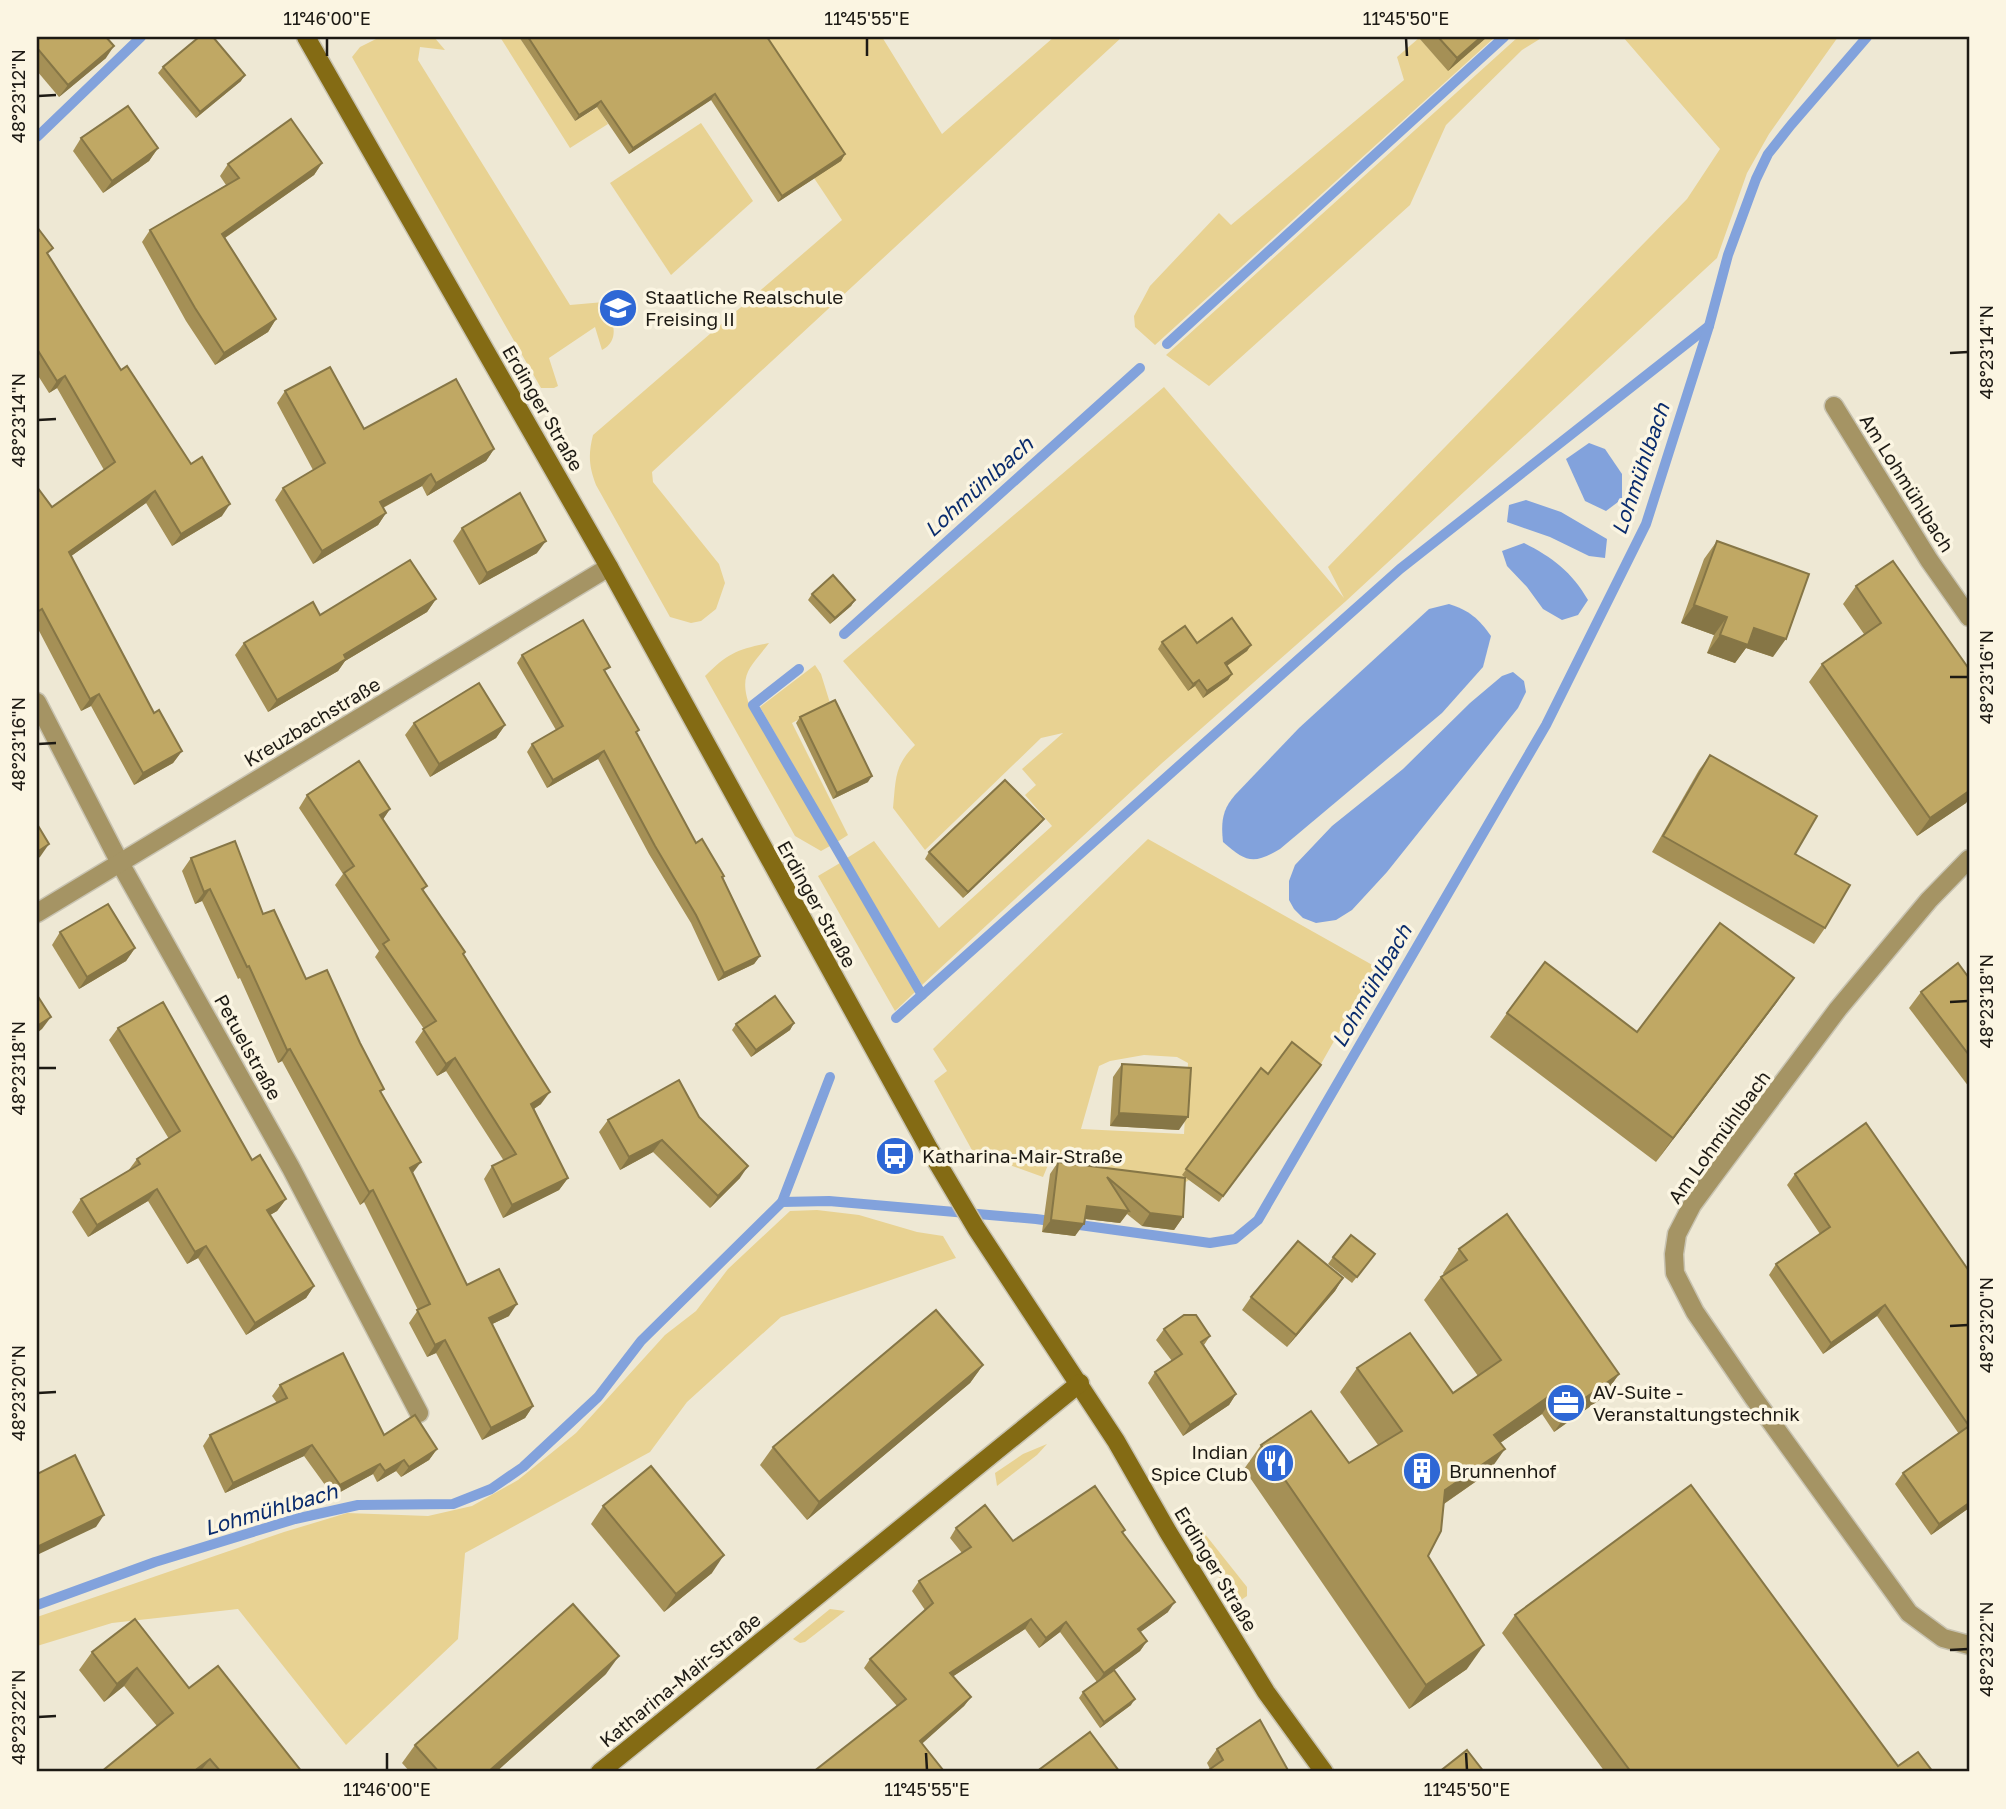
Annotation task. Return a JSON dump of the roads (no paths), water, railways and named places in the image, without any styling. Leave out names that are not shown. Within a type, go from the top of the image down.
[{"type":"street","name":"Erdinger Straße","points":[[306,37],[609,567],[856,1019],[948,1181],[976,1228],[1080,1382],[1266,1692],[1324,1772]]},
{"type":"street","name":"Am Lohmühlbach","points":[[1834,406],[1929,560],[1969,617]]},
{"type":"street","name":"Kreuzbachstraße","points":[[37,913],[609,567]]},
{"type":"street","name":"Petuelstraße","points":[[37,702],[120,863],[276,1139],[419,1413]]},
{"type":"street","name":"Am Lohmühlbach","points":[[1969,859],[1929,900],[1838,1009],[1692,1205],[1678,1234],[1674,1254],[1675,1273],[1695,1312],[1909,1613],[1943,1638],[1969,1645]]},
{"type":"street","name":"Katharina-Mair-Straße","points":[[600,1772],[1080,1382]]},
{"type":"water","points":[[1589,443],[1605,449],[1622,474],[1622,499],[1606,511],[1585,501],[1566,459]]},
{"type":"water","points":[[1526,500],[1561,512],[1607,539],[1605,558],[1589,556],[1550,537],[1507,522],[1509,505]]},
{"type":"water","points":[[1524,543],[1544,554],[1575,581],[1588,600],[1578,615],[1562,620],[1543,609],[1507,566],[1502,551]]},
{"type":"water","points":[[1449,604],[1473,616],[1491,636],[1483,667],[1442,713],[1280,849],[1263,857],[1250,859],[1238,854],[1223,842],[1223,817],[1235,795],[1299,728],[1429,609]]},
{"type":"water","points":[[1513,672],[1524,681],[1526,692],[1518,708],[1387,872],[1352,910],[1336,920],[1316,923],[1303,918],[1289,900],[1289,881],[1295,865],[1332,826],[1403,769],[1470,703],[1502,676]]},
{"type":"waterway","points":[[37,137],[141,37]]},
{"type":"waterway","name":"Lohmühlbach","points":[[1167,344],[1504,37]]},
{"type":"waterway","name":"Lohmühlbach","points":[[37,1605],[155,1562],[295,1519],[358,1505],[453,1504],[491,1489],[523,1467],[598,1397],[641,1341],[782,1202],[829,1201],[1036,1219],[1210,1243],[1235,1239],[1258,1220],[1546,725],[1646,524],[1709,326],[1728,255],[1768,154],[1867,37]]},
{"type":"waterway","name":"Lohmühlbach","points":[[896,1018],[1400,569],[1709,326]]},
{"type":"waterway","name":"Lohmühlbach","points":[[844,634],[1140,368]]},
{"type":"waterway","name":"Lohmühlbach","points":[[799,669],[753,705],[922,995]]},
{"type":"waterway","name":"Lohmühlbach","points":[[782,1202],[830,1077]]},
{"type":"place","name":"Staatliche Realschule Freising II","points":[[618,308]]},
{"type":"place","name":"Katharina-Mair-Straße","points":[[895,1156]]},
{"type":"place","name":"AV-Suite - Veranstaltungstechnik","points":[[1566,1403]]},
{"type":"place","name":"Indian Spice Club","points":[[1275,1463]]},
{"type":"place","name":"Brunnenhof","points":[[1422,1471]]}]
